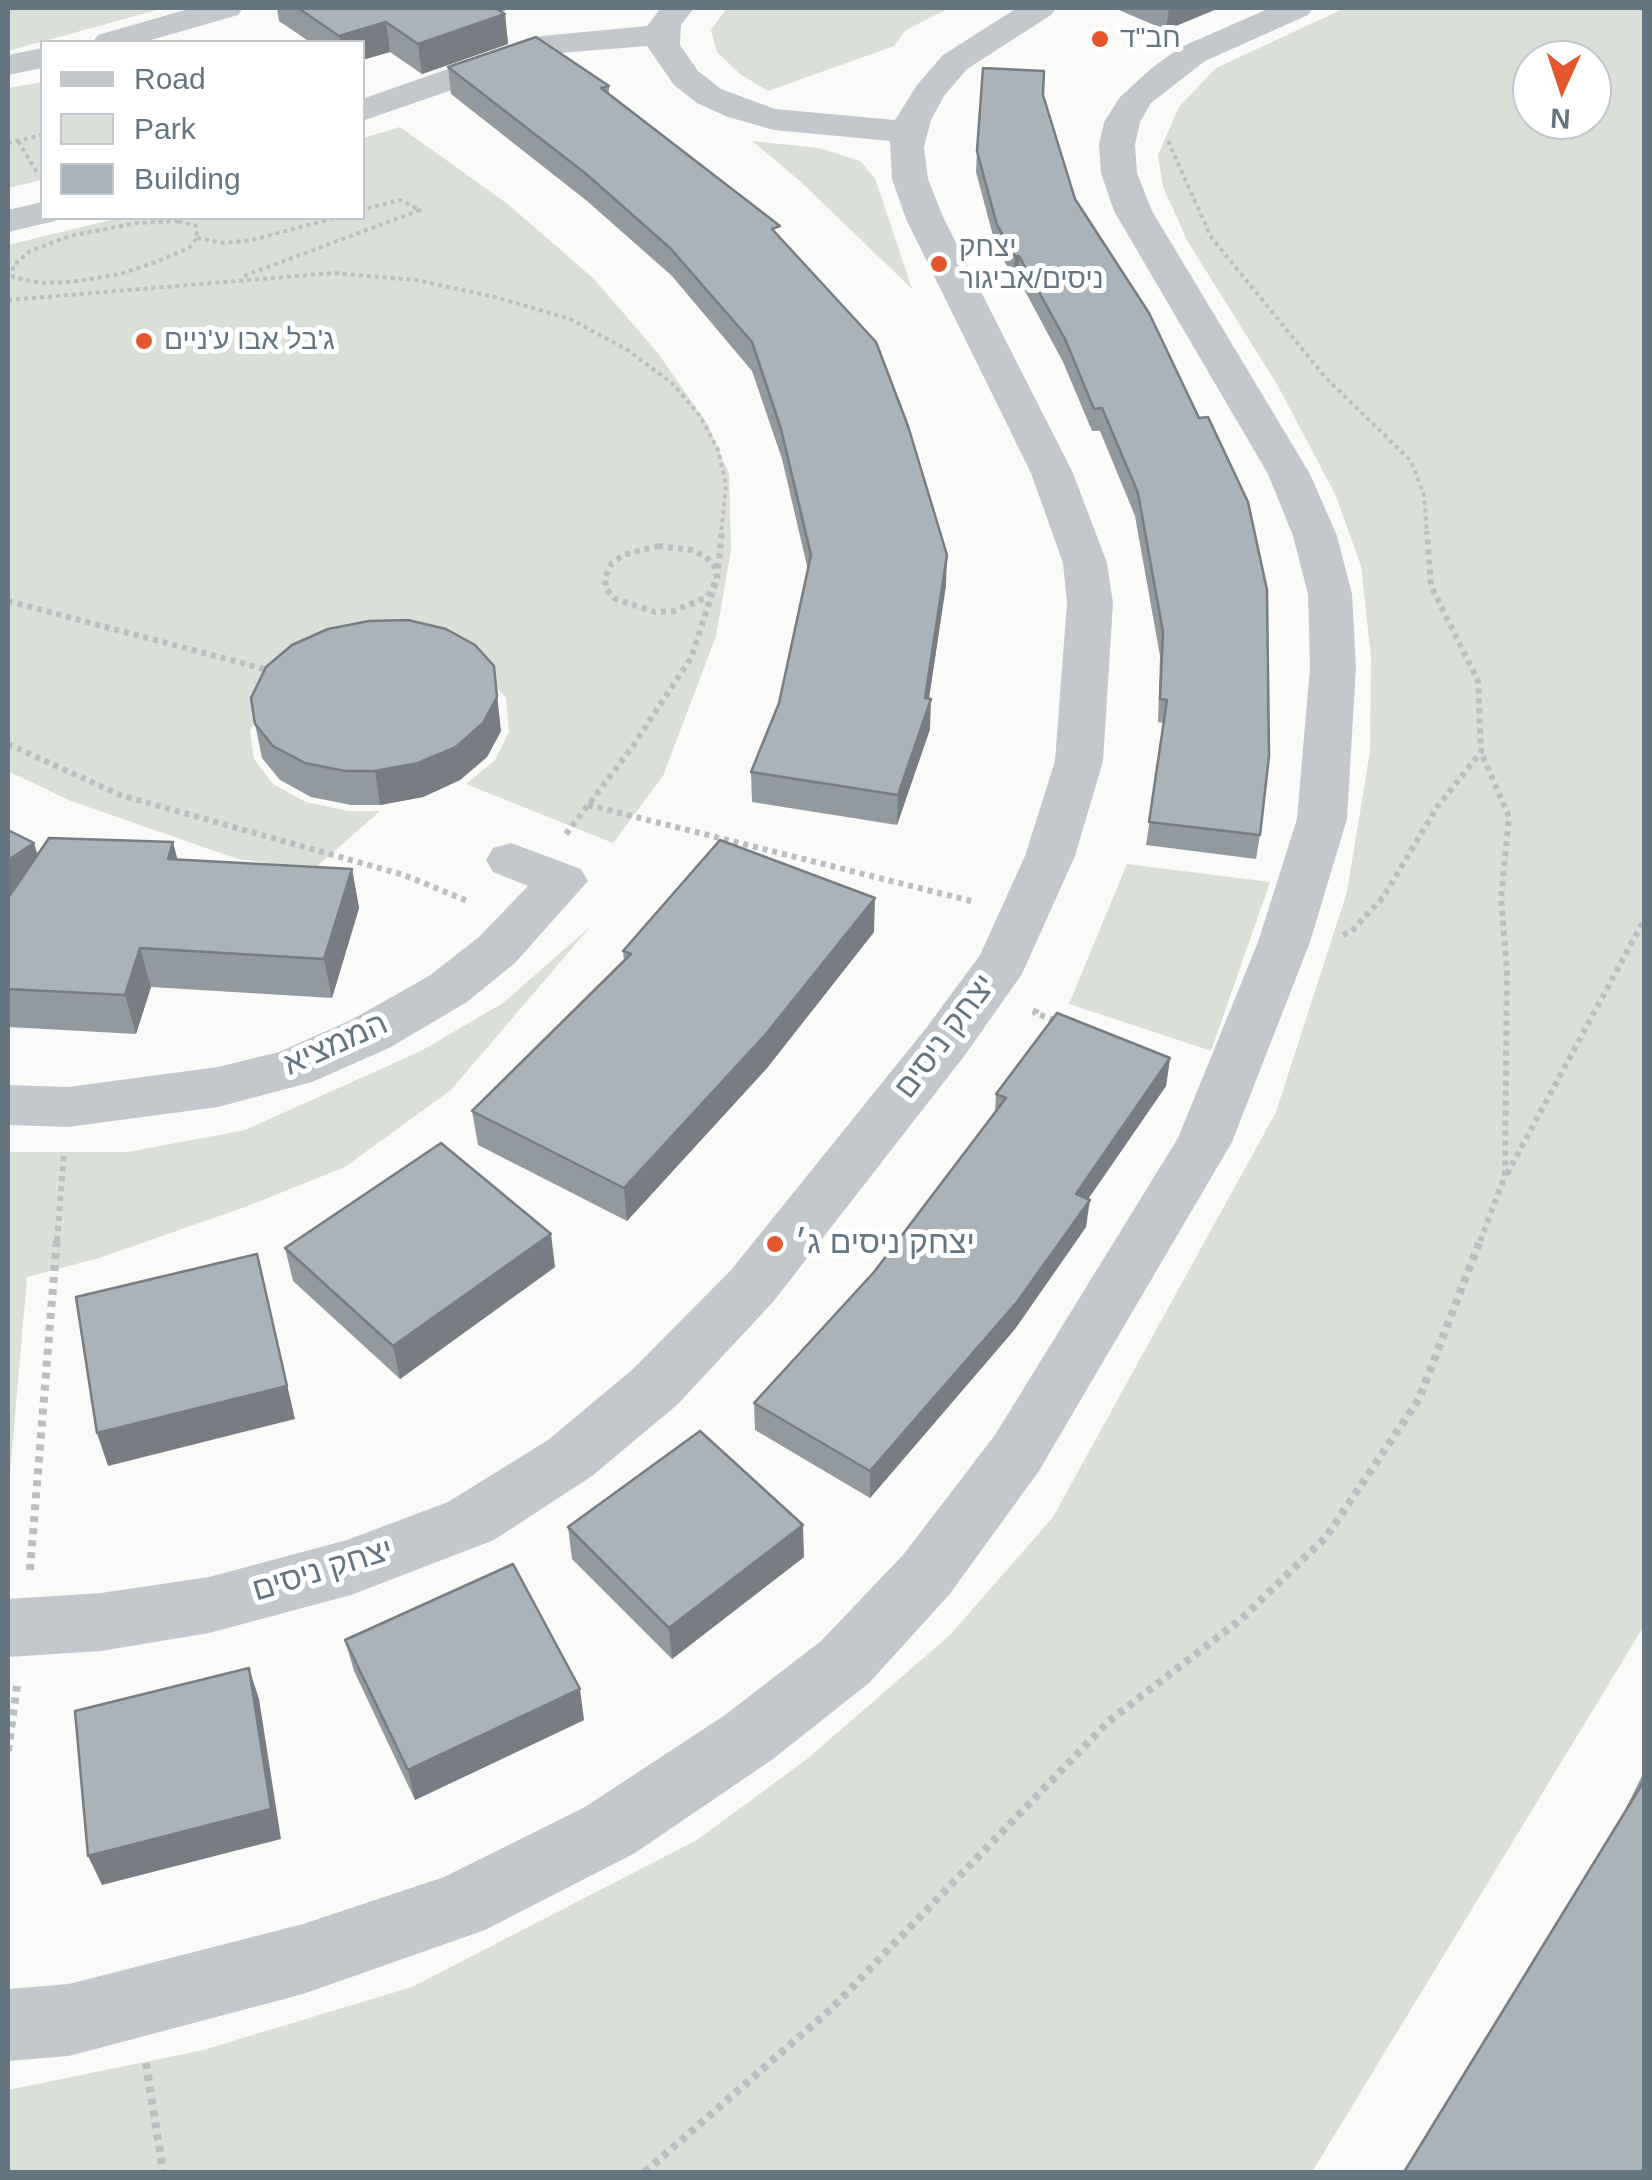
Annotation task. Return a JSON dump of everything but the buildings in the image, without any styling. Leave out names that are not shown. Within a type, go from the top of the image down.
[{"type":"street","points":[[117,40],[226,8]]},
{"type":"street","name":"יצחק ניסים","points":[[16,1628],[101,1622],[209,1604],[351,1567],[471,1520],[570,1458],[655,1387],[752,1286],[946,1041],[1002,960],[1050,856],[1079,761],[1088,675],[1090,603],[1084,563],[1052,473],[925,219],[910,179],[906,147],[929,92],[954,62],[1039,8]]},
{"type":"street","points":[[8,2025],[69,2020],[303,1959],[460,1906],[610,1830],[749,1737],[845,1662],[926,1575],[1018,1453],[1204,1142],[1284,942],[1322,819],[1333,667],[1330,594],[1315,536],[1290,474],[1133,211],[1119,173],[1117,145],[1122,122],[1137,97],[1165,74],[1192,54],[1296,8]]},
{"type":"street","points":[[365,109],[554,43],[670,21],[670,59],[709,96],[774,119],[910,132]]},
{"type":"street","points":[[8,65],[40,58]]},
{"type":"street","points":[[8,222],[40,214]]},
{"type":"street","name":"הממציא","points":[[8,1105],[68,1108],[218,1087],[292,1068],[370,1034],[448,989],[497,950],[563,881],[524,866]]},
{"type":"path","points":[[8,143],[40,136]]},
{"type":"path","points":[[18,142],[40,178]]},
{"type":"path","points":[[232,280],[420,210],[400,200],[365,209]]},
{"type":"path","points":[[135,220],[178,221],[196,226],[197,238],[189,248],[120,274],[56,282],[13,277],[13,266],[30,252],[70,236],[135,220]]},
{"type":"path","points":[[197,238],[224,243],[252,240],[327,220]]},
{"type":"path","points":[[8,300],[332,273],[415,280],[495,296],[570,319],[626,349],[673,384],[700,416],[718,450],[726,485],[717,579],[691,658],[588,805],[524,866]]},
{"type":"path","points":[[658,546],[692,550],[706,557],[715,567],[717,579],[707,597],[693,605],[655,612],[615,599],[606,589],[605,578],[611,564],[623,555],[658,546]]},
{"type":"path","points":[[8,601],[281,674]]},
{"type":"path","points":[[8,744],[120,795],[404,875],[522,924]]},
{"type":"path","points":[[1481,752],[1509,817],[1501,898],[1507,970],[1505,1176]]},
{"type":"path","points":[[588,805],[1025,914]]},
{"type":"path","points":[[645,2172],[832,2008],[1109,1720],[1240,1620],[1326,1537],[1418,1399],[1505,1176],[1644,920]]},
{"type":"path","points":[[1042,994],[1035,1013],[1070,1026]]},
{"type":"path","points":[[8,1750],[16,1628],[68,1108]]},
{"type":"path","points":[[136,2002],[162,2172]]},
{"type":"green space","points":[[8,8],[164,8],[40,40],[8,51]]},
{"type":"green space","points":[[727,8],[949,8],[906,30],[894,46],[768,91],[740,74],[717,52],[711,30]]},
{"type":"green space","points":[[1345,8],[1644,8],[1644,1626],[1312,2172],[8,2172],[8,2090],[203,2050],[412,1987],[697,1840],[807,1759],[950,1635],[1053,1517],[1276,1112],[1347,892],[1370,751],[1371,657],[1361,566],[1336,496],[1278,386],[1188,242],[1163,187],[1158,155],[1179,107],[1216,68]]},
{"type":"green space","points":[[40,82],[40,180],[8,188],[8,88]]},
{"type":"green space","points":[[400,127],[509,205],[594,279],[657,352],[708,425],[729,474],[731,550],[716,636],[663,776],[613,843],[466,784],[495,760],[509,732],[506,698],[486,675],[265,699],[250,731],[254,759],[273,784],[306,802],[348,811],[380,811],[314,869],[238,859],[71,801],[8,771],[8,245],[111,220],[365,220],[365,137]]},
{"type":"green space","points":[[752,141],[819,148],[860,161],[875,178],[912,289],[800,181]]},
{"type":"green space","points":[[1127,864],[1270,882],[1211,1051],[1069,1004]]},
{"type":"green space","points":[[591,926],[451,1090],[345,1167],[99,1258],[27,1277],[8,1498],[8,1152],[128,1152],[245,1130],[421,1051],[503,1003]]},
{"type":"place","name":"חב\"ד","points":[[1100,39]]},
{"type":"place","name":"יצחק ניסים/אביגור","points":[[939,264]]},
{"type":"place","name":"ג'בל אבו ע'ניים","points":[[144,341]]},
{"type":"place","name":"יצחק ניסים ג׳","points":[[775,1244]]}]
